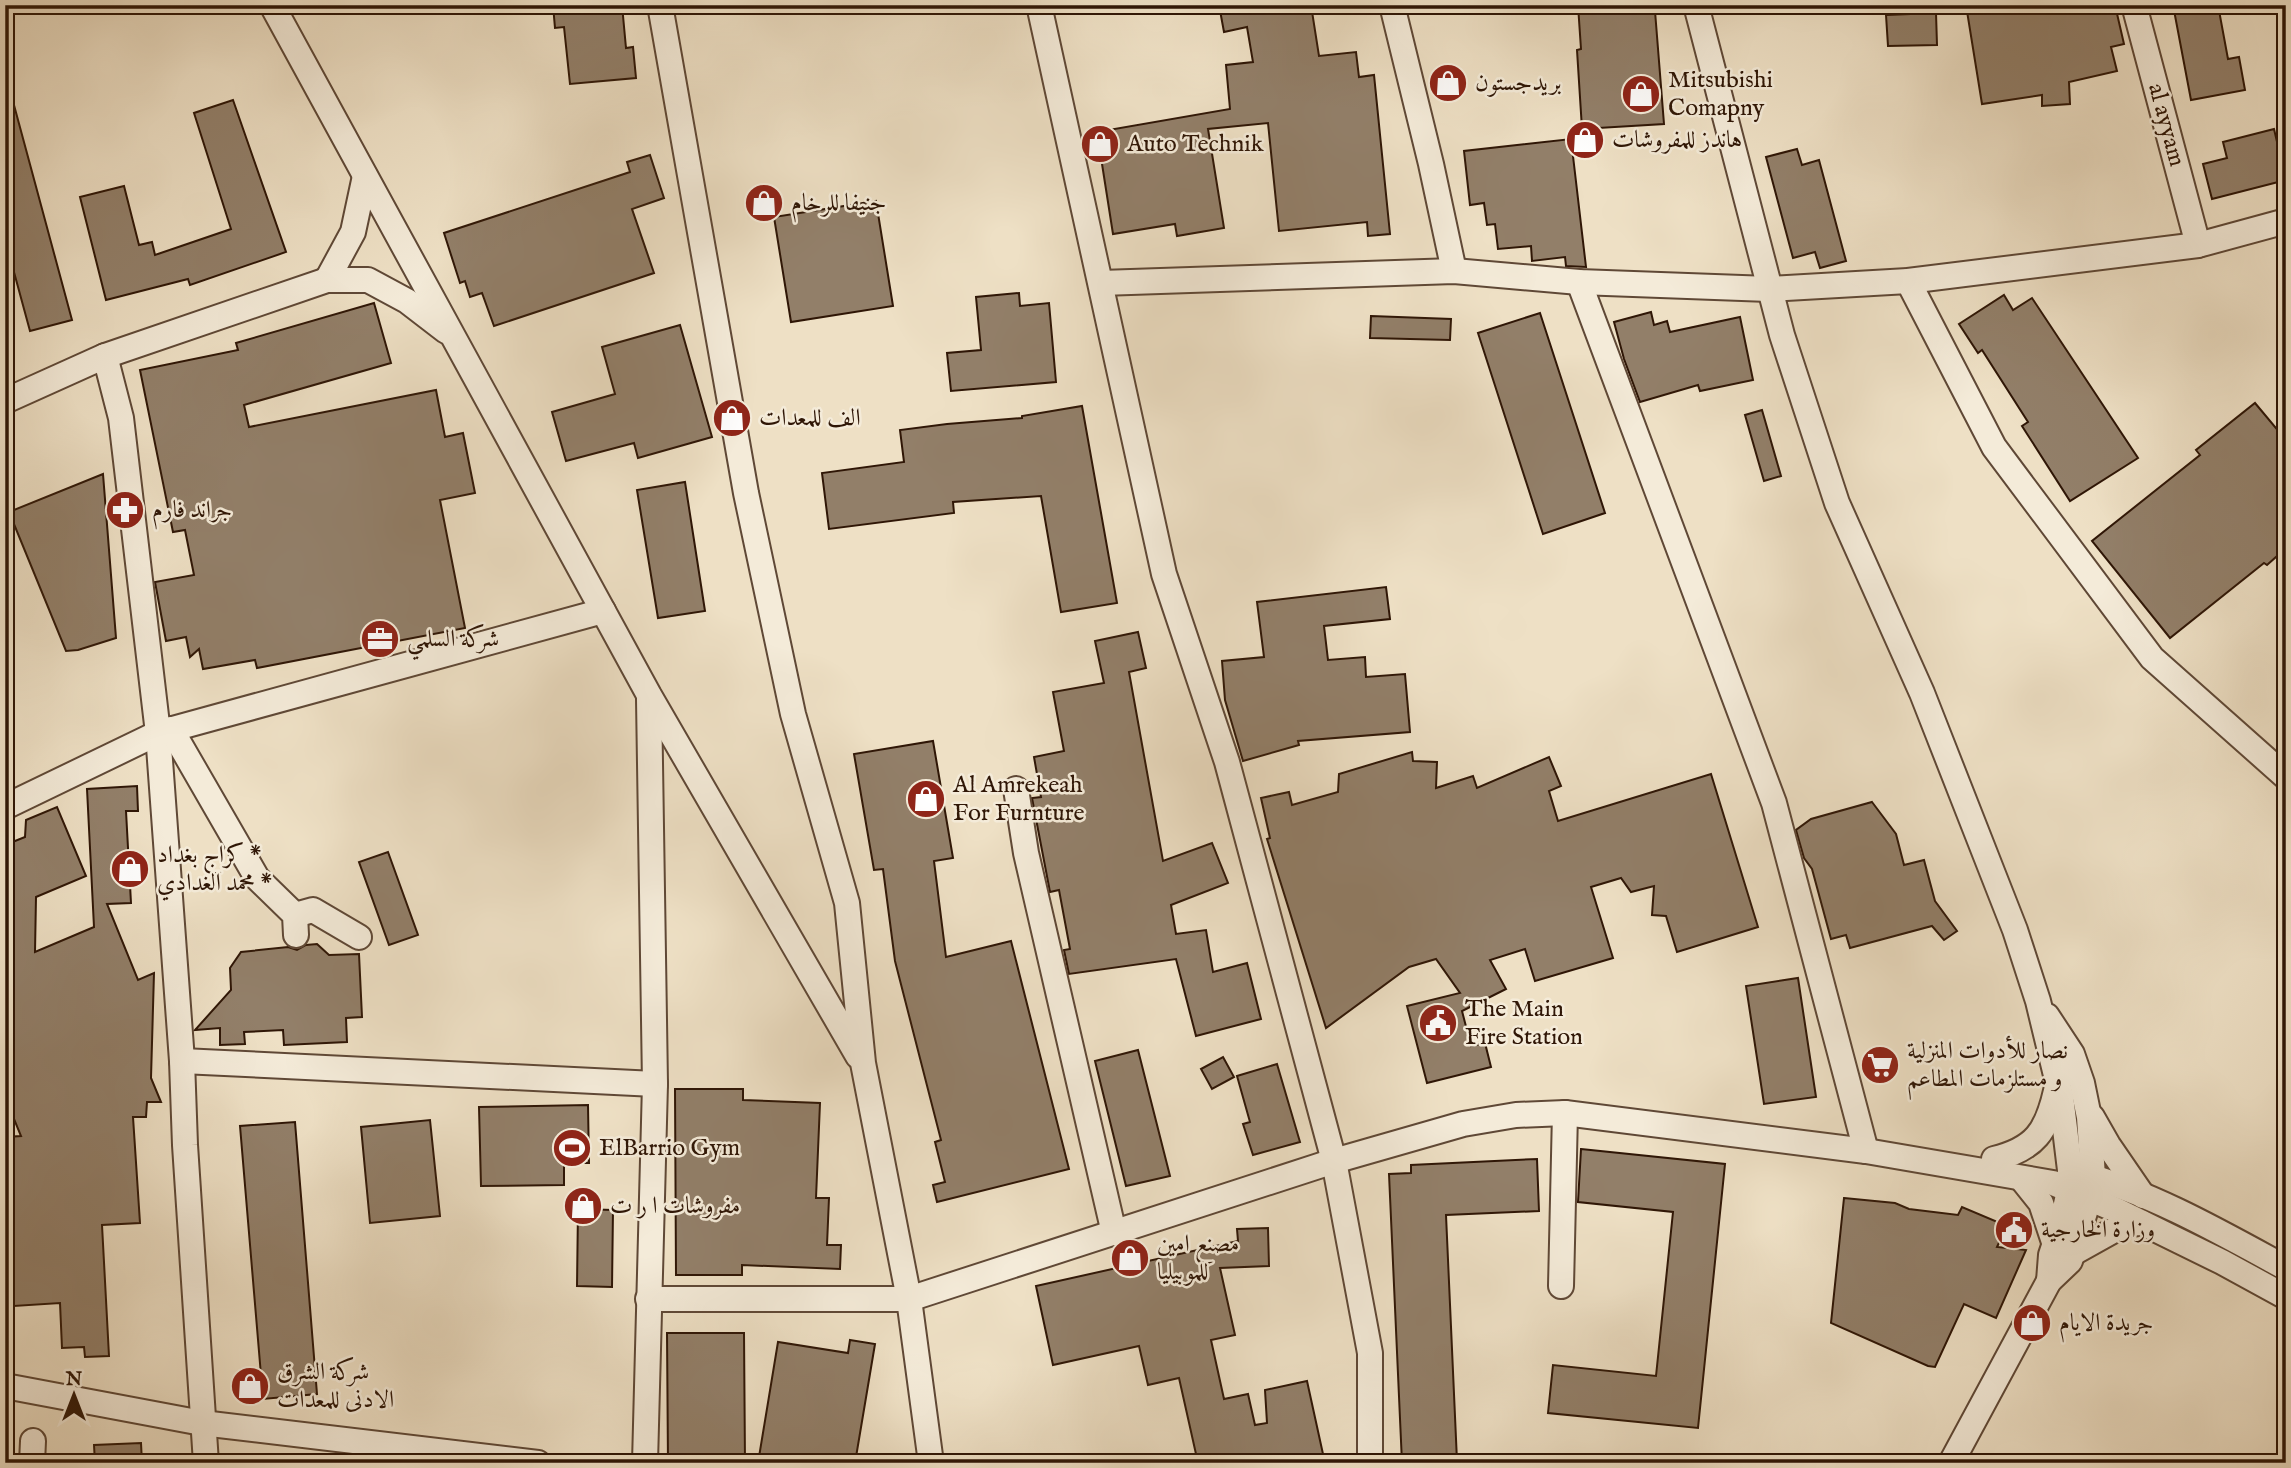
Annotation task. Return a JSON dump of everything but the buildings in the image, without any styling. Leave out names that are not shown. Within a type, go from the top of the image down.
[{"type":"street","points":[[272,5],[649,695],[863,1063]]},
{"type":"street","points":[[660,5],[746,493],[793,714],[847,904],[863,1063],[909,1299],[931,1463]]},
{"type":"street","points":[[1039,5],[1164,575],[1227,762],[1334,1161],[1370,1353],[1370,1463]]},
{"type":"street","points":[[1392,5],[1454,271]]},
{"type":"street","points":[[1696,5],[1782,335],[1837,503],[1922,692],[2015,930],[2038,1001],[2068,1142],[2080,1184]]},
{"type":"street","name":"al ayyam","points":[[2134,5],[2198,245]]},
{"type":"street","points":[[327,279],[353,232],[365,176]]},
{"type":"street","points":[[1101,283],[1454,271],[1579,282],[1769,289],[1908,281],[2198,245],[2286,221]]},
{"type":"street","points":[[5,401],[105,356],[327,279],[368,280],[407,301],[453,337]]},
{"type":"street","points":[[1908,281],[1994,447],[2152,658],[2286,777]]},
{"type":"street","points":[[1579,282],[1774,803],[1866,1151]]},
{"type":"street","points":[[105,356],[121,418],[165,731],[206,1463]]},
{"type":"street","points":[[5,807],[165,731],[603,611]]},
{"type":"street","points":[[645,1463],[654,1084],[649,695]]},
{"type":"street","points":[[165,731],[257,878],[295,925],[313,910],[359,937]]},
{"type":"street","points":[[1016,789],[1026,853],[1114,1233]]},
{"type":"street","points":[[2038,1001],[2071,1054],[2086,1101],[2108,1145],[2143,1196]]},
{"type":"street","points":[[182,1061],[654,1084]]},
{"type":"street","points":[[1994,1159],[2023,1150],[2041,1132],[2048,1120],[2057,1084]]},
{"type":"street","points":[[2064,1249],[2080,1184],[2086,1101]]},
{"type":"street","points":[[1561,1286],[1565,1113]]},
{"type":"street","points":[[648,1299],[909,1299],[1334,1161],[1463,1124],[1516,1115],[1565,1113],[1866,1151],[2053,1183],[2080,1184],[2142,1223],[2286,1297]]},
{"type":"street","points":[[1866,1151],[1968,1155],[1994,1159],[2080,1184],[2143,1196],[2234,1239],[2286,1268]]},
{"type":"street","points":[[1951,1463],[2049,1281],[2070,1261],[2041,1203],[2021,1178]]},
{"type":"street","points":[[2064,1249],[2125,1224],[2142,1223]]},
{"type":"street","points":[[5,1385],[347,1451],[538,1463]]},
{"type":"place","name":"بريدجستون","points":[[1448,83]]},
{"type":"place","name":"Mitsubishi Comapny","points":[[1641,94]]},
{"type":"place","name":"هاندز للمفروشات","points":[[1585,140]]},
{"type":"place","name":"Auto Technik","points":[[1100,144]]},
{"type":"place","name":"جنيفا للرخام","points":[[764,203]]},
{"type":"place","name":"الف للمعدات","points":[[732,418]]},
{"type":"place","name":"جراند فارم","points":[[125,510]]},
{"type":"place","name":"شركة السلمي","points":[[380,639]]},
{"type":"place","name":"Al Amrekeah For Furnture","points":[[926,799]]},
{"type":"place","name":"كراج بغداد * محمد الغدادي *","points":[[130,869]]},
{"type":"place","name":"The Main Fire Station","points":[[1438,1023]]},
{"type":"place","name":"نصار للأدوات المنزلية و مستلزمات المطاعم","points":[[1880,1065]]},
{"type":"place","name":"ElBarrio Gym","points":[[572,1148]]},
{"type":"place","name":"مفروشات ا ر ت","points":[[583,1206]]},
{"type":"place","name":"وزارة الخارجية","points":[[2014,1230]]},
{"type":"place","name":"مصنع امين للموبيليا","points":[[1130,1258]]},
{"type":"place","name":"جريدة الايام","points":[[2032,1323]]},
{"type":"place","name":"شركة الشرق الادنى للمعدات","points":[[250,1386]]}]
